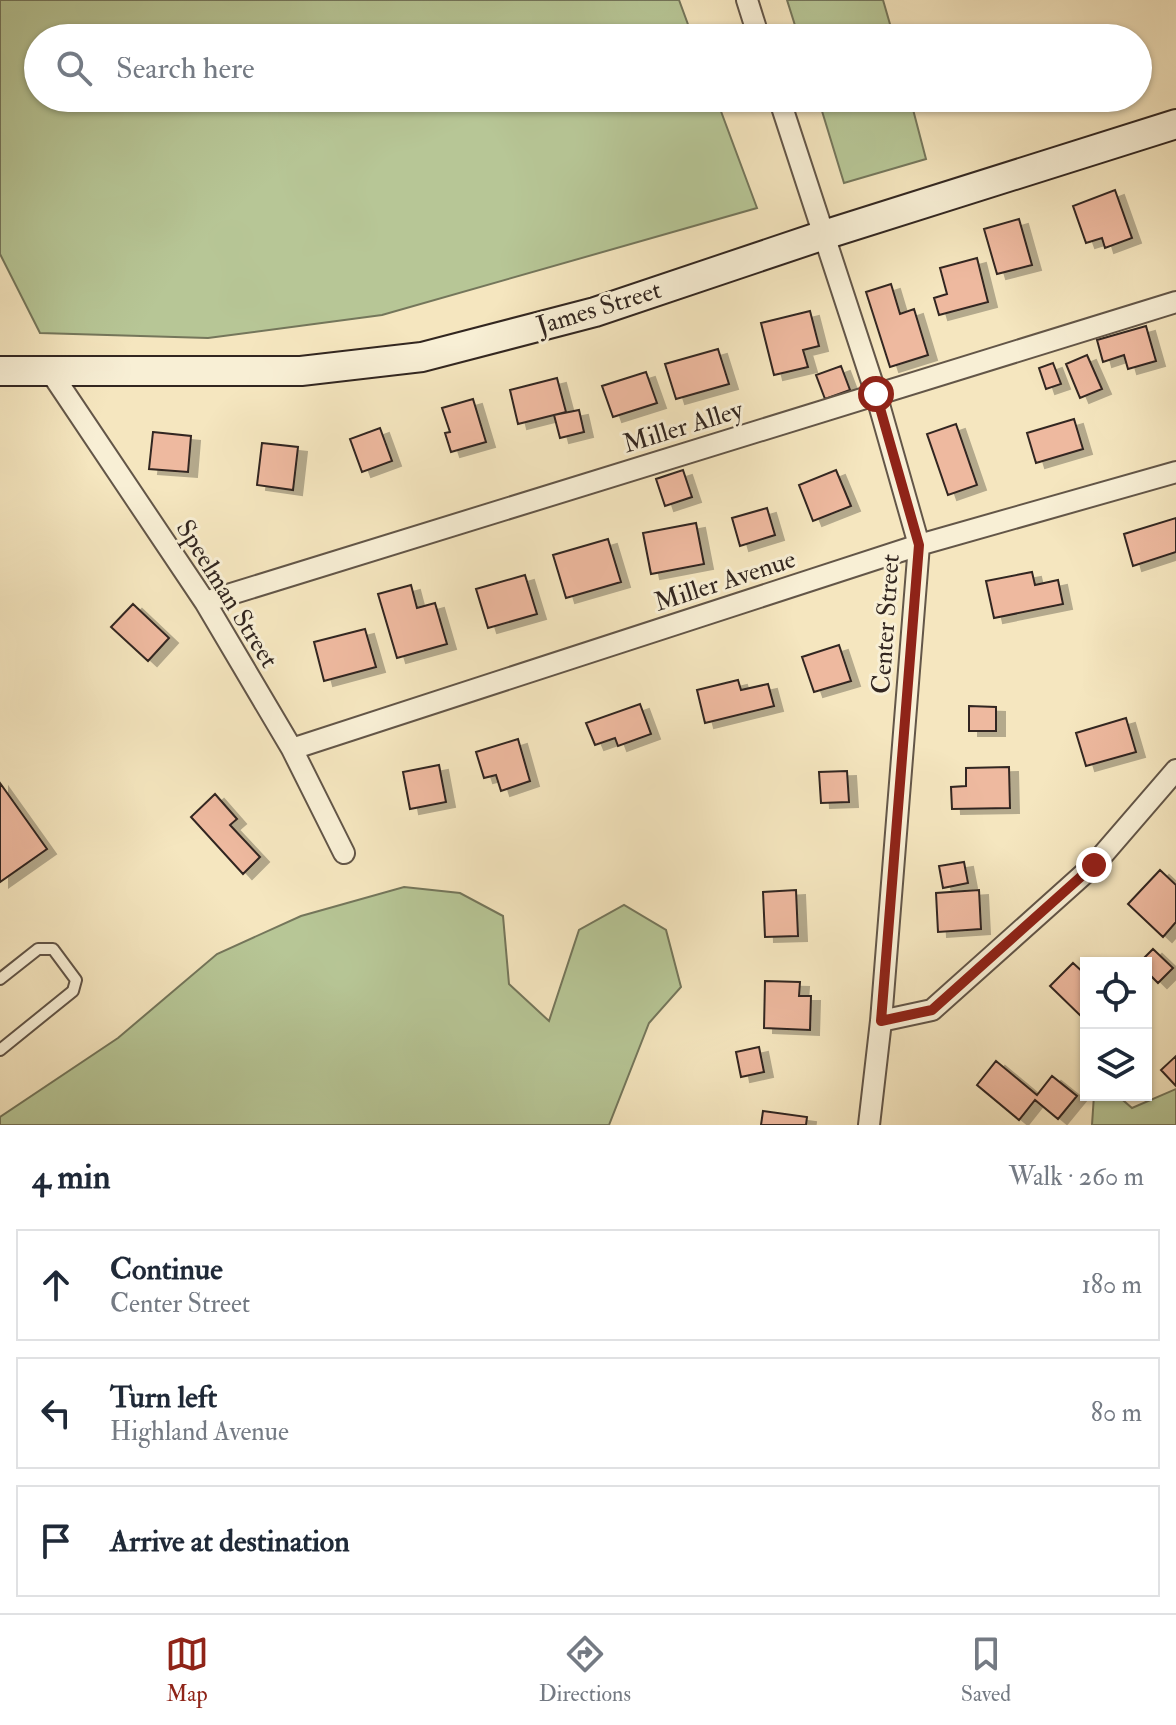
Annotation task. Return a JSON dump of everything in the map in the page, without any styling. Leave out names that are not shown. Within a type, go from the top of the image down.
[{"type":"street","points":[[747,0],[755,24]]},
{"type":"street","name":"Center Street","points":[[784,112],[876,394],[919,545],[881,1021],[869,1125]]},
{"type":"street","name":"James Street","points":[[0,371],[301,371],[422,357],[595,312],[824,235],[1176,124]]},
{"type":"street","name":"Miller Alley","points":[[205,602],[1176,302]]},
{"type":"street","name":"Speelman Street","points":[[50,371],[205,602],[292,749],[344,853]]},
{"type":"street","name":"Miller Avenue","points":[[292,749],[919,545],[1176,472]]},
{"type":"street","points":[[881,1021],[932,1010],[1094,865],[1176,770]]},
{"type":"lane","points":[[0,979],[38,949],[53,949],[76,980],[73,991],[0,1050]]},
{"type":"green space","points":[[0,0],[679,0],[688,24],[24,24],[24,112],[721,112],[757,208],[382,315],[208,338],[40,333],[0,254]]},
{"type":"green space","points":[[787,0],[883,0],[890,24],[795,24]]},
{"type":"green space","points":[[822,112],[914,112],[926,159],[844,183]]},
{"type":"green space","points":[[404,887],[460,893],[503,916],[509,984],[549,1021],[579,930],[624,905],[666,930],[681,987],[649,1023],[609,1125],[0,1125],[0,1117],[118,1038],[217,954],[301,916]]},
{"type":"green space","points":[[1176,1089],[1176,1125],[1092,1125],[1094,1101],[1124,1101],[1132,1108]]},
{"type":"building","points":[[1115,190],[1132,238],[1105,248],[1102,238],[1086,243],[1073,206]]},
{"type":"building","points":[[1019,219],[1032,265],[997,274],[984,229]]},
{"type":"building","points":[[977,258],[988,302],[939,315],[934,298],[947,294],[940,268]]},
{"type":"building","points":[[891,284],[900,314],[914,309],[928,355],[890,367],[866,292]]},
{"type":"building","points":[[810,311],[819,346],[803,350],[808,367],[774,375],[761,323]]},
{"type":"building","points":[[1146,326],[1156,361],[1128,369],[1124,355],[1103,362],[1097,340]]},
{"type":"building","points":[[718,349],[729,384],[676,399],[665,364]]},
{"type":"building","points":[[1087,355],[1102,389],[1080,398],[1066,364]]},
{"type":"building","points":[[1053,363],[1061,384],[1046,389],[1039,368]]},
{"type":"building","points":[[841,366],[850,390],[825,399],[816,375]]},
{"type":"building","points":[[646,372],[657,403],[613,417],[602,386]]},
{"type":"building","points":[[557,378],[566,412],[518,424],[510,390]]},
{"type":"building","points":[[473,399],[486,442],[451,452],[445,433],[450,432],[442,408]]},
{"type":"building","points":[[579,410],[584,432],[560,438],[554,415]]},
{"type":"building","points":[[1074,419],[1083,449],[1036,463],[1027,433]]},
{"type":"building","points":[[956,424],[977,485],[948,495],[927,434]]},
{"type":"building","points":[[380,428],[392,461],[362,472],[350,439]]},
{"type":"building","points":[[153,432],[191,436],[188,472],[149,469]]},
{"type":"building","points":[[262,443],[298,447],[293,490],[257,485]]},
{"type":"building","points":[[683,470],[692,497],[665,506],[656,479]]},
{"type":"building","points":[[836,470],[851,506],[813,521],[799,485]]},
{"type":"building","points":[[767,508],[775,535],[740,546],[732,518]]},
{"type":"building","points":[[1176,518],[1176,552],[1133,566],[1124,534]]},
{"type":"building","points":[[696,523],[704,564],[651,574],[643,533]]},
{"type":"building","points":[[608,539],[621,582],[566,598],[553,555]]},
{"type":"building","points":[[1032,572],[1035,585],[1058,580],[1063,604],[994,618],[986,581]]},
{"type":"building","points":[[525,575],[537,614],[488,628],[476,589]]},
{"type":"building","points":[[411,585],[417,608],[435,603],[447,644],[397,658],[378,594]]},
{"type":"building","points":[[133,604],[169,638],[148,661],[111,627]]},
{"type":"building","points":[[365,629],[376,667],[324,681],[314,642]]},
{"type":"building","points":[[839,645],[851,681],[814,692],[802,657]]},
{"type":"building","points":[[738,680],[741,690],[768,684],[774,706],[705,723],[697,690]]},
{"type":"building","points":[[640,704],[651,734],[618,746],[615,738],[595,745],[586,723]]},
{"type":"building","points":[[969,706],[996,707],[996,731],[969,731]]},
{"type":"building","points":[[1126,718],[1136,752],[1086,766],[1076,733]]},
{"type":"building","points":[[518,739],[530,781],[501,791],[496,775],[484,778],[476,752]]},
{"type":"building","points":[[439,765],[446,802],[410,809],[403,772]]},
{"type":"building","points":[[1009,767],[1010,808],[952,809],[951,787],[966,786],[966,768]]},
{"type":"building","points":[[847,771],[849,802],[821,803],[819,772]]},
{"type":"building","points":[[0,783],[47,849],[0,882]]},
{"type":"building","points":[[215,794],[237,819],[230,825],[260,857],[243,874],[191,817]]},
{"type":"building","points":[[964,862],[968,883],[943,888],[939,866]]},
{"type":"building","points":[[1160,870],[1176,885],[1176,922],[1163,937],[1128,904]]},
{"type":"building","points":[[796,890],[798,936],[765,937],[763,892]]},
{"type":"building","points":[[979,890],[981,929],[938,932],[936,893]]},
{"type":"building","points":[[1153,949],[1173,968],[1158,983],[1152,977],[1152,957],[1145,957]]},
{"type":"building","points":[[1073,963],[1080,969],[1080,1015],[1050,986]]},
{"type":"building","points":[[765,981],[800,982],[799,996],[811,996],[810,1030],[764,1028]]},
{"type":"building","points":[[759,1047],[764,1072],[741,1077],[736,1052]]},
{"type":"building","points":[[1176,1056],[1176,1086],[1161,1070]]},
{"type":"building","points":[[996,1061],[1037,1095],[1052,1076],[1077,1096],[1058,1119],[1035,1100],[1019,1120],[977,1085]]},
{"type":"building","points":[[763,1111],[807,1117],[806,1125],[761,1125]]},
{"type":"route","points":[[876,394],[919,545],[881,1021],[932,1010],[1094,865]]}]
